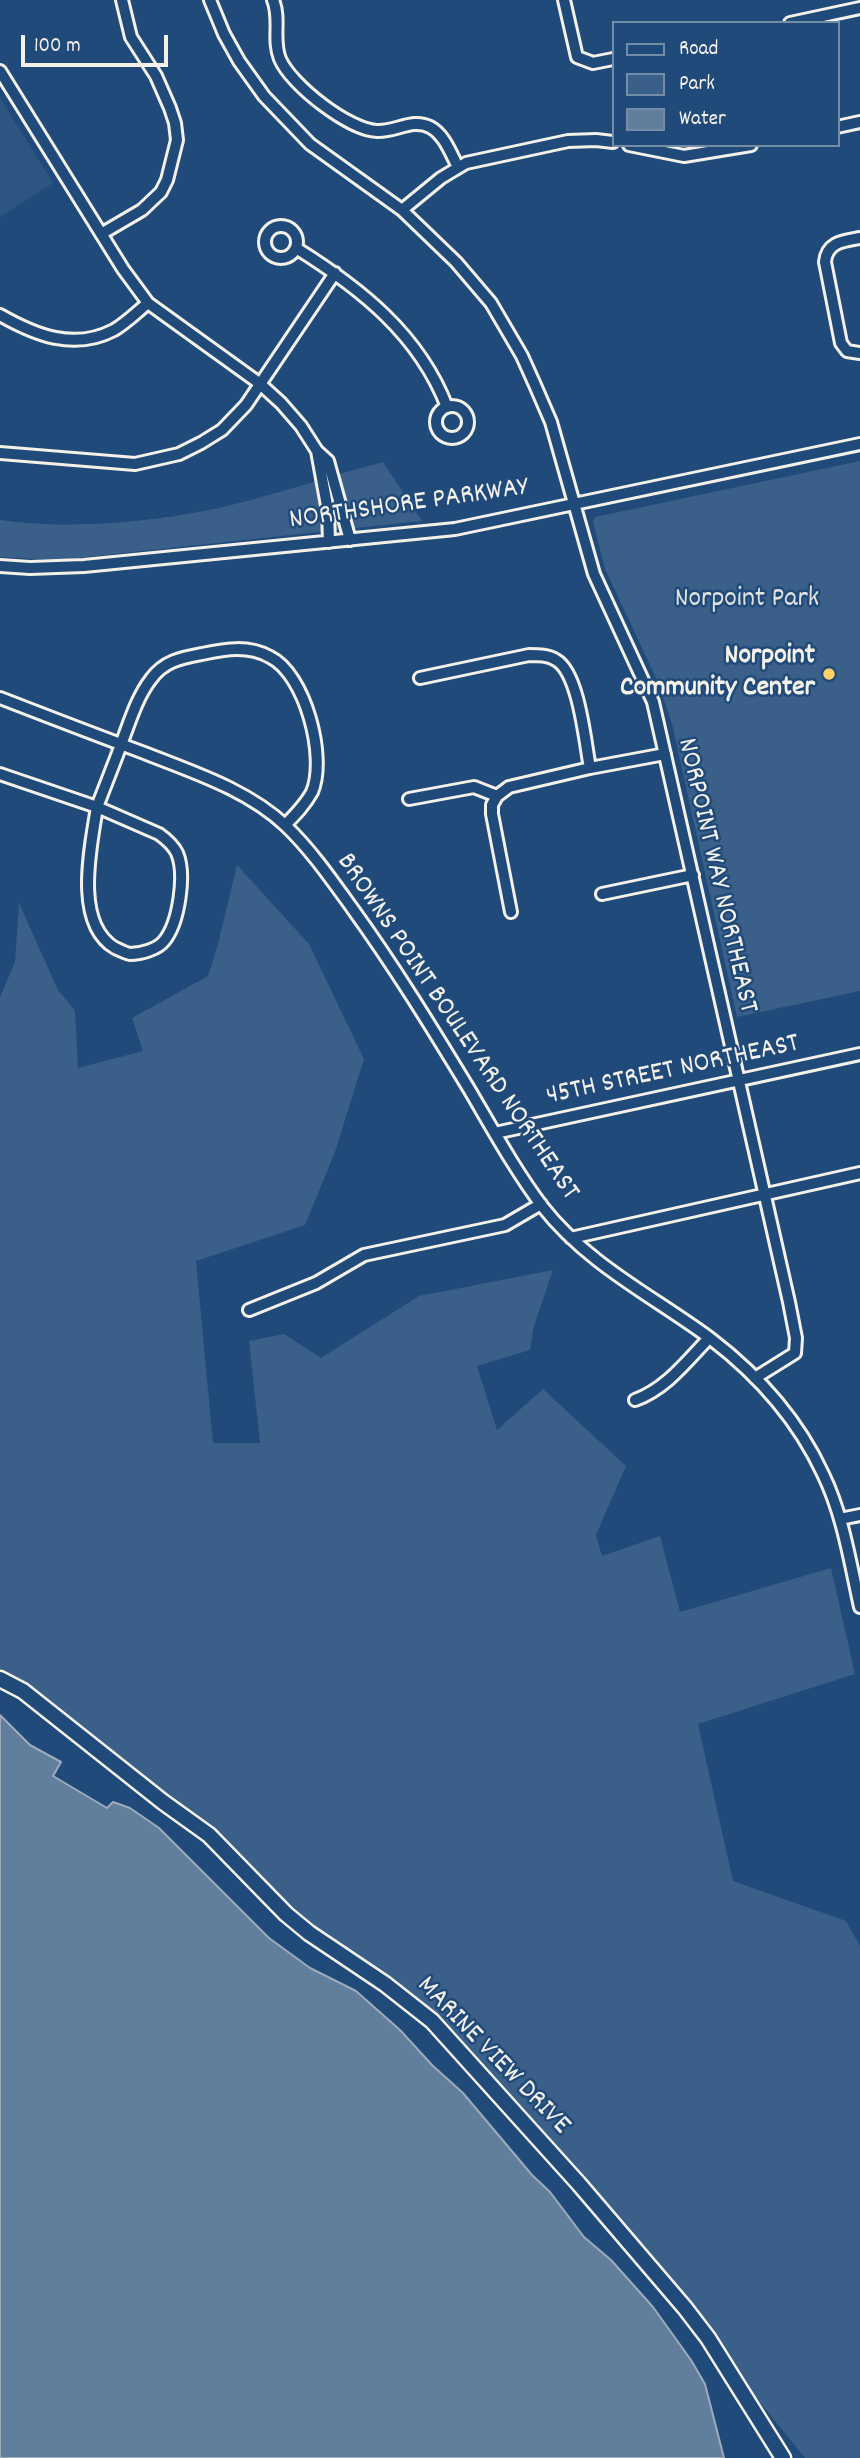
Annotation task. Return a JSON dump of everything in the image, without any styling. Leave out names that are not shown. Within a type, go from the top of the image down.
[{"type":"main road","name":"MARINE VIEW DRIVE","points":[[0,1679],[23,1691],[147,1790],[209,1835],[286,1914],[309,1933],[393,1989],[432,2021],[579,2184],[692,2318],[715,2348],[783,2458]]},
{"type":"street","points":[[102,234],[142,210],[161,192],[167,180],[177,140],[170,108],[156,76],[131,37],[122,0]]},
{"type":"street","name":"NORPOINT WAY NORTHEAST","points":[[210,0],[239,61],[264,96],[289,124],[329,159],[402,210],[463,269],[491,303],[522,356],[551,422],[594,574],[653,702],[789,1302],[795,1353],[755,1378]]},
{"type":"street","points":[[273,0],[277,11],[277,46],[280,60],[293,78],[350,122],[369,130],[381,132],[413,124],[431,128],[441,137],[458,167]]},
{"type":"street","points":[[564,0],[577,57],[593,63],[612,59]]},
{"type":"street","points":[[799,21],[860,8]]},
{"type":"street","points":[[0,71],[148,303],[259,383],[300,426],[317,452],[328,461],[350,540]]},
{"type":"street","points":[[839,127],[860,122]]},
{"type":"street","points":[[402,210],[458,167],[485,157],[568,141],[612,142]]},
{"type":"street","points":[[639,147],[684,156],[739,147]]},
{"type":"street","points":[[860,238],[835,243],[825,258],[841,343],[847,351],[860,353]]},
{"type":"street","points":[[296,248],[335,272],[367,297],[405,335],[424,359],[447,407]]},
{"type":"street","points":[[0,453],[135,464],[179,454],[222,430],[246,405],[335,272]]},
{"type":"street","points":[[0,315],[42,336],[80,339],[114,330],[148,303]]},
{"type":"street","name":"NORTHSHORE PARKWAY","points":[[0,566],[84,566],[456,529],[860,444]]},
{"type":"street","points":[[317,452],[328,512],[329,542]]},
{"type":"street","points":[[0,774],[97,807],[167,840],[178,855],[182,881],[171,930],[163,943],[143,952],[127,953],[110,944],[102,936],[92,915],[89,864],[97,807],[143,690],[162,667],[176,659],[230,649],[251,650],[268,655],[288,671],[300,688],[308,710],[316,772],[312,790],[302,808],[285,825]]},
{"type":"street","points":[[420,678],[529,655],[546,656],[562,664],[571,678],[590,768]]},
{"type":"street","name":"BROWNS POINT BOULEVARD NORTHEAST","points":[[0,698],[220,783],[257,804],[285,825],[317,860],[362,922],[417,1004],[541,1204],[571,1238],[620,1278],[709,1338],[755,1378],[780,1405],[824,1474],[840,1519],[860,1606]]},
{"type":"street","points":[[511,912],[492,814],[492,805],[497,796],[509,787],[665,754]]},
{"type":"street","points":[[409,799],[474,787],[497,796]]},
{"type":"street","points":[[602,894],[693,875]]},
{"type":"street","name":"45TH STREET NORTHEAST","points":[[495,1133],[860,1054]]},
{"type":"street","points":[[571,1238],[860,1173]]},
{"type":"street","points":[[249,1310],[316,1283],[365,1255],[505,1225],[541,1204]]},
{"type":"street","points":[[635,1400],[667,1382],[709,1338]]},
{"type":"street","points":[[840,1519],[860,1515]]},
{"type":"shaded area","points":[[0,98],[53,183],[0,217]]},
{"type":"green space","name":"Norpoint Park","points":[[860,461],[860,991],[737,1017],[672,724],[657,680],[605,569],[593,522],[595,517]]},
{"type":"green space","points":[[383,462],[422,521],[58,560],[0,557],[0,520],[83,524],[169,517],[243,502]]},
{"type":"green space","points":[[237,865],[309,944],[364,1059],[335,1152],[305,1225],[196,1261],[213,1443],[260,1443],[249,1341],[284,1334],[321,1358],[419,1296],[553,1270],[534,1326],[530,1350],[477,1366],[497,1430],[543,1389],[626,1466],[596,1535],[602,1556],[660,1536],[680,1612],[831,1568],[855,1674],[698,1724],[733,1881],[846,1921],[860,1946],[860,2458],[805,2458],[655,2273],[451,2041],[140,1784],[0,1683],[0,997],[15,962],[19,903],[58,990],[75,1010],[78,1068],[143,1051],[132,1018],[208,976]]},
{"type":"water","points":[[0,1715],[30,1745],[61,1762],[53,1776],[107,1808],[113,1802],[130,1808],[159,1828],[269,1938],[310,1968],[356,1991],[400,2030],[433,2066],[463,2093],[532,2175],[550,2192],[584,2237],[611,2260],[653,2307],[691,2360],[705,2384],[724,2458],[0,2458]]},
{"type":"place","name":"Norpoint Community Center","points":[[829,674]]}]
